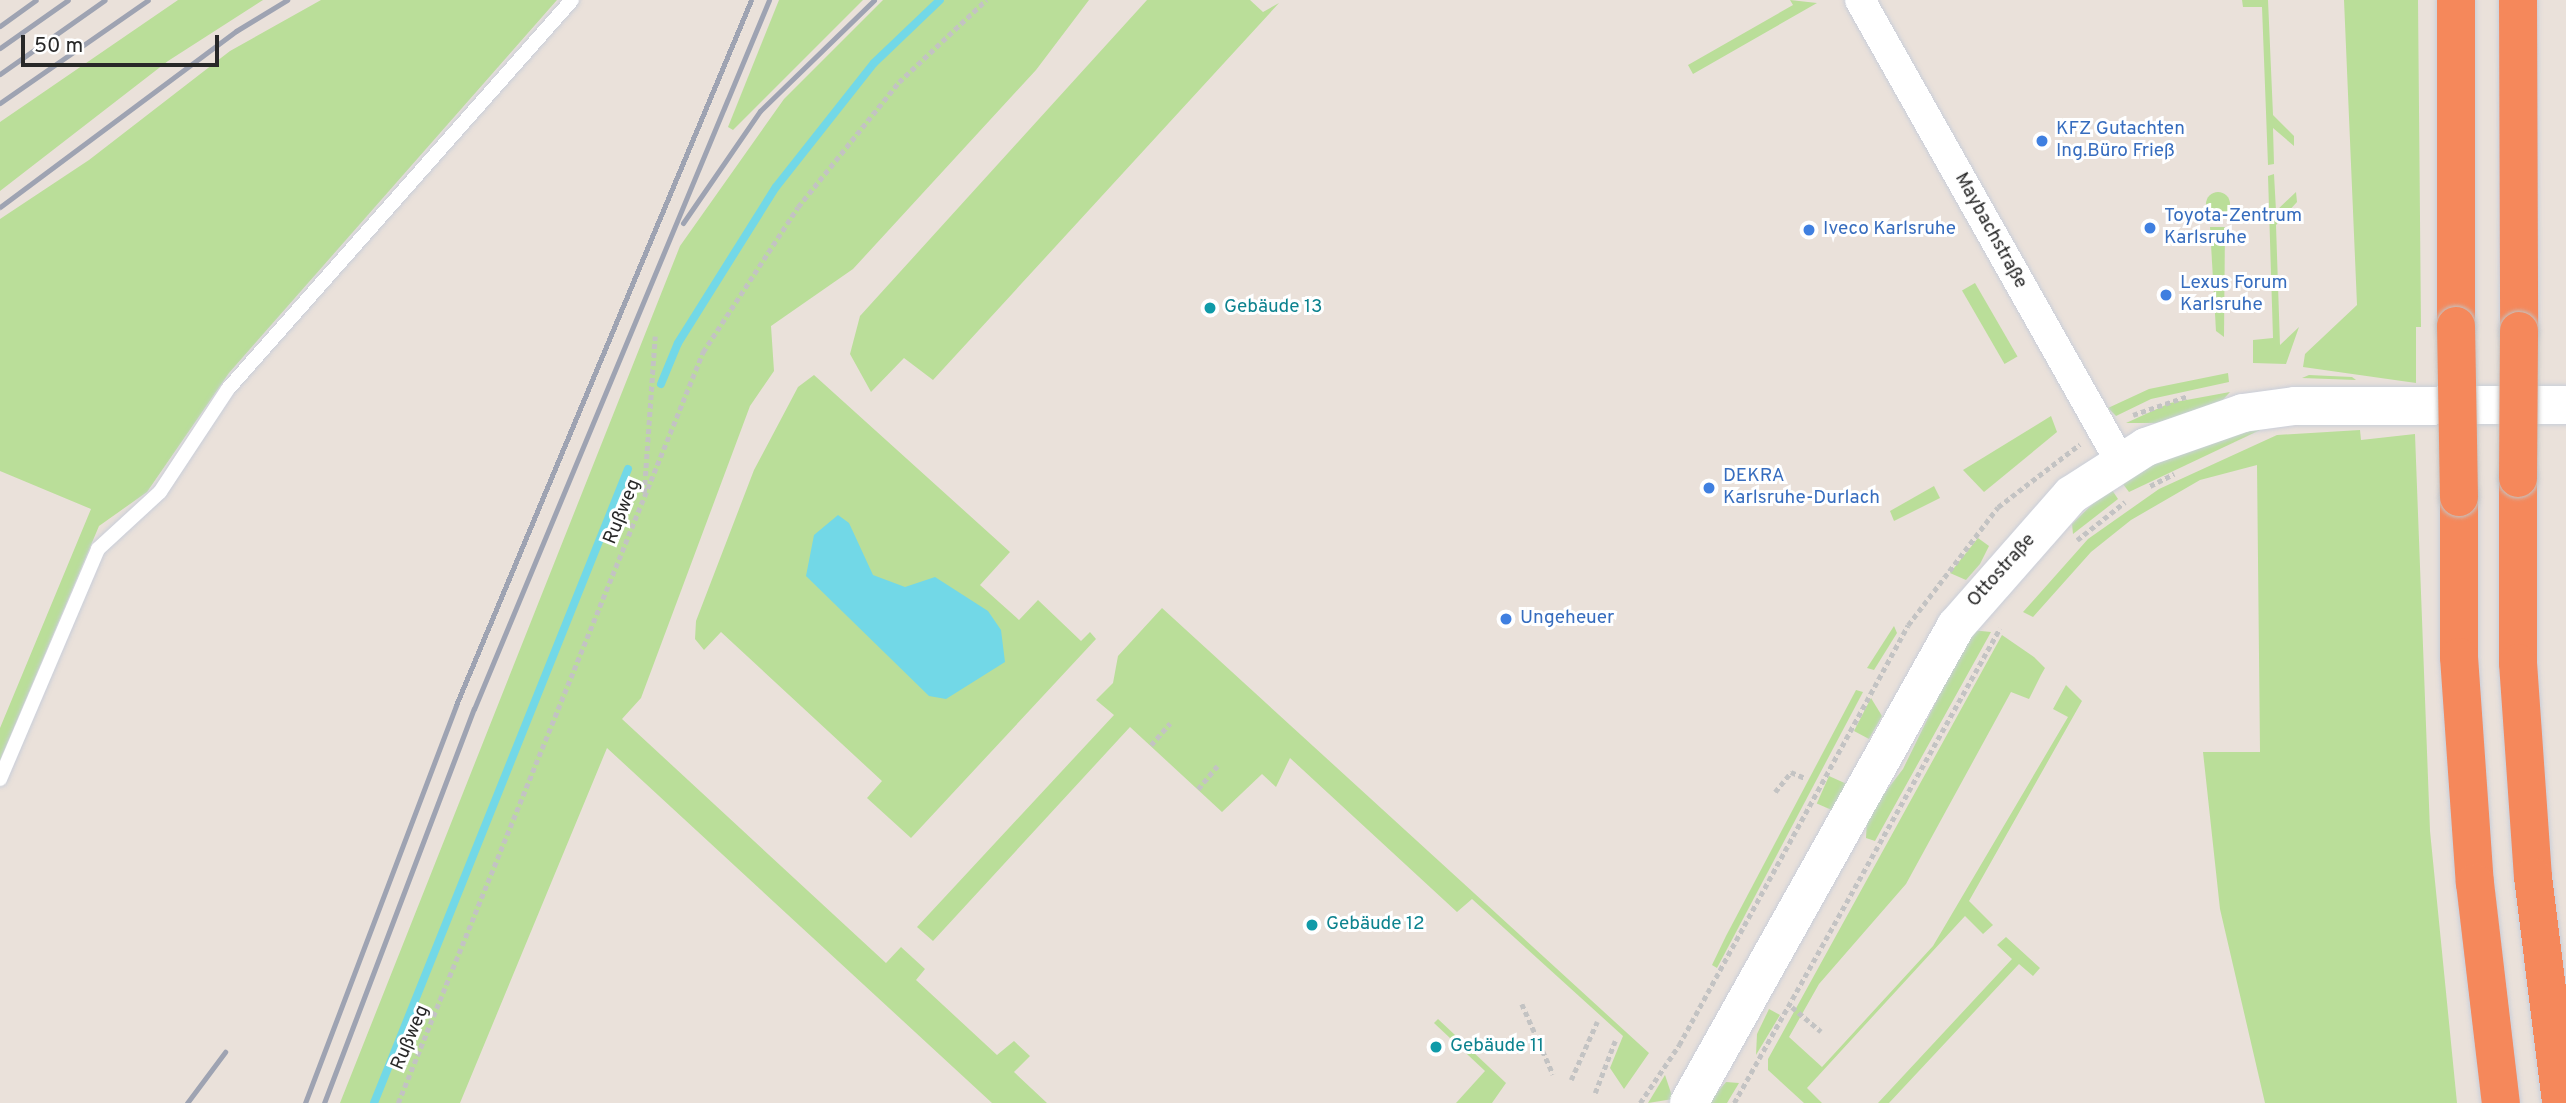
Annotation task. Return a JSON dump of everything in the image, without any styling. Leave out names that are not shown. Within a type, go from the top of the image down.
[{"type":"highway","points":[[2456,0],[2459,657],[2501,1103]]},
{"type":"highway","points":[[2518,0],[2519,676],[2533,877],[2561,1103]]},
{"type":"main road","name":"Ottostraße","points":[[1689,1103],[1966,611],[2071,495],[2120,461],[2183,430],[2295,406],[2566,405]]},
{"type":"street","name":"Maybachstraße","points":[[1860,0],[2120,461]]},
{"type":"lane","points":[[0,779],[98,549],[160,492],[228,389],[572,0]]},
{"type":"path","name":"Rußweg","points":[[398,1103],[703,352],[798,207],[899,82],[986,0]]},
{"type":"path","points":[[643,501],[655,335]]},
{"type":"path","points":[[2142,491],[2181,471]]},
{"type":"path","points":[[2068,548],[2134,496]]},
{"type":"path","points":[[1734,1103],[1792,1007],[2007,616]]},
{"type":"path","points":[[1152,745],[1170,723]]},
{"type":"path","points":[[1198,789],[1217,766]]},
{"type":"path","points":[[1775,792],[1791,772],[1805,778]]},
{"type":"path","points":[[1521,1004],[1553,1073]]},
{"type":"path","points":[[1792,1007],[1821,1031]]},
{"type":"path","points":[[1571,1080],[1597,1022]]},
{"type":"path","points":[[1595,1093],[1615,1041]]},
{"type":"green space","points":[[178,0],[263,0],[168,61],[0,191],[0,122]]},
{"type":"green space","points":[[321,0],[557,0],[229,373],[147,492],[99,526],[0,760],[0,728],[91,509],[0,471],[0,219],[89,160],[230,51]]},
{"type":"green space","points":[[779,0],[863,0],[733,130],[728,127]]},
{"type":"green space","points":[[883,0],[1089,0],[1036,70],[853,269],[771,326],[774,371],[750,406],[641,698],[622,719],[886,963],[901,947],[925,969],[916,980],[997,1055],[1014,1041],[1030,1056],[1014,1072],[1047,1103],[992,1103],[607,748],[460,1103],[340,1103],[680,246],[784,99]]},
{"type":"green space","points":[[1147,0],[1250,0],[1263,12],[1279,3],[933,380],[904,358],[871,392],[850,354],[860,316]]},
{"type":"green space","points":[[1790,0],[1817,3],[1693,74],[1688,65],[1793,5]]},
{"type":"green space","points":[[2242,0],[2268,0],[2273,115],[2294,136],[2294,146],[2273,128],[2274,164],[2268,165],[2262,7],[2243,7]]},
{"type":"green space","points":[[2344,0],[2418,0],[2421,327],[2416,327],[2416,383],[2303,367],[2305,354],[2357,305]]},
{"type":"green space","points":[[2274,174],[2276,211],[2296,192],[2297,202],[2276,225],[2280,345],[2299,327],[2286,364],[2253,363],[2253,340],[2273,338],[2268,176]]},
{"type":"green space","points":[[2218,192],[2227,195],[2230,204],[2227,213],[2218,216],[2209,213],[2206,204],[2209,195]]},
{"type":"green space","points":[[2210,227],[2225,227],[2224,337],[2216,331]]},
{"type":"green space","points":[[1975,283],[2018,357],[2005,364],[1962,290]]},
{"type":"green space","points":[[2228,373],[2229,382],[2151,399],[2116,416],[2108,408],[2149,389]]},
{"type":"green space","points":[[814,375],[1010,552],[980,585],[1019,620],[1038,600],[1081,641],[1090,632],[1096,639],[911,838],[867,798],[882,781],[721,632],[704,650],[695,639],[696,621],[754,470],[798,387]]},
{"type":"green space","points":[[2309,375],[2352,377],[2356,380],[2302,378]]},
{"type":"green space","points":[[2230,392],[2220,403],[2156,423],[2126,423],[2170,403]]},
{"type":"green space","points":[[2051,416],[2057,432],[1984,492],[1963,470]]},
{"type":"green space","points":[[2277,422],[2129,492],[2120,480],[2148,462]]},
{"type":"green space","points":[[2360,430],[2361,440],[2415,434],[2430,831],[2457,1103],[2265,1103],[2220,909],[2203,752],[2260,752],[2257,465],[2200,480],[2131,520],[2091,552],[2033,617],[2023,612],[2088,539],[2159,489],[2277,435]]},
{"type":"green space","points":[[1934,486],[1940,498],[1894,521],[1890,511]]},
{"type":"green space","points":[[2110,487],[2118,499],[2073,534],[2072,524]]},
{"type":"green space","points":[[1978,538],[1989,546],[1980,564],[1966,580],[1950,573]]},
{"type":"green space","points":[[1162,608],[1649,1053],[1624,1089],[1610,1068],[1623,1036],[1472,899],[1457,912],[1290,758],[1276,787],[1262,774],[1222,812],[1130,727],[933,941],[917,927],[1114,715],[1096,700],[1113,683],[1118,656]]},
{"type":"green space","points":[[1894,626],[1897,633],[1874,670],[1867,668]]},
{"type":"green space","points":[[1971,630],[1991,632],[1875,841],[1866,838],[1867,816],[1903,769]]},
{"type":"green space","points":[[2002,635],[2045,668],[2029,699],[2011,692],[1906,884],[1819,984],[1789,1037],[1822,1067],[1933,946],[2068,717],[2053,709],[2066,685],[2082,701],[1969,901],[1993,925],[1983,934],[1965,916],[1807,1088],[1822,1103],[1804,1103],[1768,1070],[1768,1059]]},
{"type":"green space","points":[[1856,690],[1863,692],[1717,968],[1712,965],[1726,936]]},
{"type":"green space","points":[[1871,698],[1882,716],[1869,739],[1854,731]]},
{"type":"green space","points":[[1829,776],[1847,784],[1835,812],[1817,803]]},
{"type":"green space","points":[[2006,937],[2040,968],[2033,976],[2019,964],[1889,1103],[1878,1103],[2012,959],[1997,945]]},
{"type":"green space","points":[[1769,1009],[1780,1015],[1756,1055],[1757,1034]]},
{"type":"green space","points":[[1438,1019],[1506,1083],[1492,1103],[1456,1103],[1485,1071],[1434,1023]]},
{"type":"green space","points":[[1665,1075],[1673,1099],[1648,1103]]},
{"type":"green space","points":[[1726,1082],[1739,1083],[1727,1103],[1708,1103]]},
{"type":"water","points":[[838,515],[849,523],[873,575],[905,587],[935,577],[988,611],[1001,630],[1005,662],[946,699],[929,696],[806,576],[814,535]]},
{"type":"waterway","points":[[661,384],[678,343],[776,187],[874,63],[940,0]]},
{"type":"waterway","points":[[374,1103],[628,469]]},
{"type":"railway","points":[[0,26],[36,0]]},
{"type":"railway","points":[[0,48],[68,0]]},
{"type":"railway","points":[[0,74],[105,0]]},
{"type":"railway","points":[[0,103],[148,0]]},
{"type":"railway","points":[[0,207],[236,31],[287,0]]},
{"type":"railway","points":[[305,1103],[456,705],[751,0]]},
{"type":"railway","points":[[324,1103],[474,709],[769,0]]},
{"type":"railway","points":[[683,223],[760,111],[874,0]]},
{"type":"railway","points":[[187,1103],[225,1052]]},
{"type":"place","name":"KFZ Gutachten Ing.Büro Frieß","points":[[2042,141]]},
{"type":"place","name":"Toyota-Zentrum Karlsruhe","points":[[2150,228]]},
{"type":"place","name":"Iveco Karlsruhe","points":[[1809,230]]},
{"type":"place","name":"Lexus Forum Karlsruhe","points":[[2166,295]]},
{"type":"place","name":"Gebäude 13","points":[[1210,308]]},
{"type":"place","name":"DEKRA Karlsruhe-Durlach","points":[[1709,488]]},
{"type":"place","name":"Ungeheuer","points":[[1506,619]]},
{"type":"place","name":"Gebäude 12","points":[[1312,925]]},
{"type":"place","name":"Gebäude 11","points":[[1436,1047]]}]
